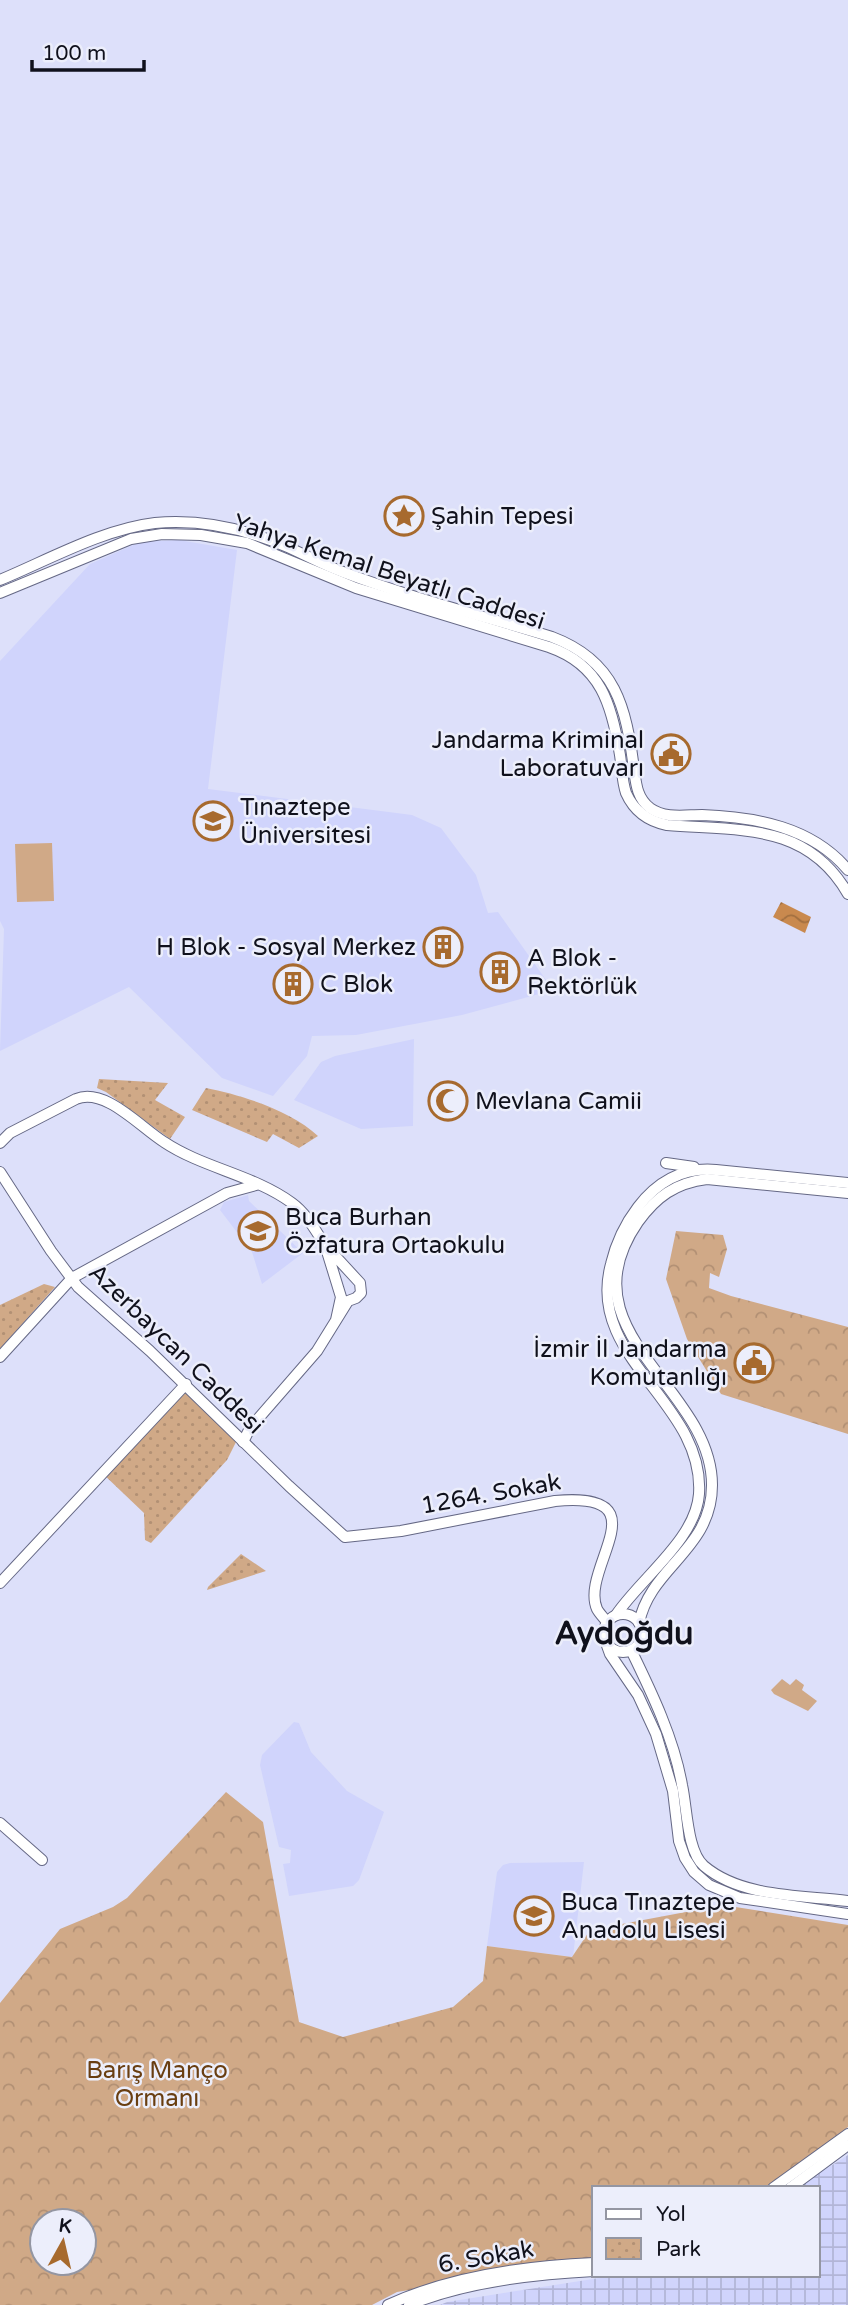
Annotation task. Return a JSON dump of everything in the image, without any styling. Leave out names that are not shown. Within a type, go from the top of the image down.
[{"type":"main road","name":"Yahya Kemal Beyatlı Caddesi","points":[[0,580],[115,532],[148,524],[214,525],[284,545],[415,601],[558,650],[585,667],[598,682],[606,698],[616,733],[623,784],[630,802],[642,815],[667,825],[732,828],[794,842],[824,861],[848,894]]},
{"type":"main road","name":"Yahya Kemal Beyatlı Caddesi","points":[[0,593],[131,539],[151,535],[201,535],[247,543],[342,583],[552,637],[573,646],[593,660],[608,677],[619,699],[627,728],[636,787],[649,807],[665,814],[763,822],[788,829],[817,842],[848,870]]},
{"type":"main road","points":[[0,1143],[10,1133],[76,1099],[85,1095],[95,1096],[113,1105],[167,1144],[286,1199],[302,1211],[325,1245],[358,1281],[362,1290],[359,1296],[348,1301],[317,1351],[250,1428],[243,1442]]},
{"type":"main road","points":[[666,1163],[848,1183]]},
{"type":"main road","points":[[716,1170],[694,1170],[676,1175],[654,1189],[628,1222],[616,1246],[609,1271],[608,1301],[615,1332],[684,1430],[696,1460],[700,1484],[698,1502],[688,1529],[616,1615],[607,1622],[603,1634],[610,1654],[638,1695],[656,1734],[673,1791],[679,1841],[687,1863],[694,1872],[709,1885],[740,1898],[848,1914]]},
{"type":"main road","name":"Azerbaycan Caddesi","points":[[0,1172],[51,1251],[78,1287],[186,1384],[243,1442],[345,1537]]},
{"type":"main road","points":[[639,1623],[648,1596],[703,1528],[709,1510],[712,1481],[706,1451],[698,1433],[637,1347],[623,1321],[618,1303],[617,1283],[625,1245],[645,1212],[657,1199],[670,1189],[692,1181],[707,1179],[848,1193]]},
{"type":"main road","points":[[0,1357],[72,1278],[227,1192],[256,1185]]},
{"type":"main road","points":[[325,1245],[343,1296],[353,1299]]},
{"type":"main road","points":[[336,1320],[344,1280],[351,1278],[358,1281]]},
{"type":"main road","points":[[0,1583],[186,1384]]},
{"type":"main road","name":"1264. Sokak","points":[[345,1537],[401,1531],[555,1501],[580,1501],[597,1505],[607,1511],[613,1525],[613,1535],[597,1574],[596,1589],[596,1608],[607,1622]]},
{"type":"main road","points":[[605,1640],[613,1650],[619,1652],[631,1650],[640,1642],[642,1629],[639,1623],[629,1615],[616,1615]]},
{"type":"main road","points":[[631,1650],[673,1752],[682,1782],[691,1840],[702,1865],[724,1879],[751,1888],[848,1901]]},
{"type":"main road","points":[[0,1823],[42,1860]]},
{"type":"main road","points":[[776,2186],[848,2134]]},
{"type":"main road","points":[[793,2186],[848,2145]]},
{"type":"main road","name":"6. Sokak","points":[[388,2305],[425,2289],[476,2277],[592,2263]]},
{"type":"main road","name":"6. Sokak","points":[[409,2305],[483,2285],[592,2271]]},
{"type":"shaded area","name":"Tınaztepe Üniversitesi","points":[[179,540],[237,550],[208,789],[412,815],[441,828],[476,875],[488,913],[498,912],[546,980],[539,994],[462,1015],[356,1035],[312,1036],[307,1056],[273,1096],[222,1078],[129,987],[0,1051],[4,929],[0,921],[0,661],[90,564],[140,542]]},
{"type":"shaded area","points":[[414,1039],[413,1126],[361,1129],[294,1100],[321,1062],[335,1056]]},
{"type":"shaded area","name":"Buca Burhan Özfatura Ortaokulu","points":[[248,1195],[249,1201],[303,1253],[262,1284],[252,1252],[220,1210],[224,1202]]},
{"type":"shaded area","points":[[294,1722],[299,1723],[311,1752],[347,1791],[384,1812],[359,1880],[353,1886],[289,1896],[283,1864],[290,1863],[291,1850],[279,1847],[260,1765],[262,1755]]},
{"type":"shaded area","name":"Buca Tınaztepe Anadolu Lisesi","points":[[584,1862],[573,1957],[487,1946],[497,1872],[503,1865]]},
{"type":"shaded area","points":[[848,2155],[848,2305],[440,2305],[605,2277],[820,2277],[820,2186],[799,2186]]},
{"type":"green space","points":[[52,843],[54,901],[17,902],[15,844]]},
{"type":"green space","points":[[99,1079],[168,1083],[155,1100],[185,1117],[170,1139],[97,1088]]},
{"type":"green space","points":[[206,1088],[266,1105],[295,1119],[318,1136],[299,1148],[273,1134],[267,1142],[192,1110]]},
{"type":"green space","points":[[676,1231],[723,1235],[727,1249],[719,1277],[710,1273],[709,1288],[848,1327],[848,1434],[721,1394],[687,1339],[666,1279]]},
{"type":"green space","points":[[44,1284],[55,1287],[0,1349],[0,1305]]},
{"type":"green space","points":[[184,1389],[237,1440],[227,1460],[151,1543],[145,1540],[144,1513],[101,1472]]},
{"type":"green space","points":[[241,1554],[266,1571],[207,1590],[208,1587]]},
{"type":"green space","points":[[782,1679],[790,1685],[796,1679],[804,1685],[802,1690],[817,1701],[808,1711],[774,1694],[771,1690]]},
{"type":"green space","name":"Barış Manço Ormanı","points":[[226,1792],[263,1822],[299,2022],[343,2037],[453,2007],[483,1981],[487,1946],[572,1957],[590,1930],[723,1905],[848,1925],[848,2127],[817,2154],[769,2186],[592,2186],[592,2261],[397,2292],[372,2305],[0,2305],[0,2003],[60,1929],[113,1907],[127,1898]]},
{"type":"water","points":[[781,902],[811,917],[805,933],[773,917]]},
{"type":"place","name":"Şahin Tepesi","points":[[404,516]]},
{"type":"place","name":"Jandarma Kriminal Laboratuvarı","points":[[671,754]]},
{"type":"place","name":"Tınaztepe Üniversitesi","points":[[213,821]]},
{"type":"place","name":"H Blok - Sosyal Merkez","points":[[443,947]]},
{"type":"place","name":"A Blok - Rektörlük","points":[[500,972]]},
{"type":"place","name":"C Blok","points":[[293,984]]},
{"type":"place","name":"Mevlana Camii","points":[[448,1101]]},
{"type":"place","name":"Buca Burhan Özfatura Ortaokulu","points":[[258,1231]]},
{"type":"place","name":"İzmir İl Jandarma Komutanlığı","points":[[754,1363]]},
{"type":"place","name":"Buca Tınaztepe Anadolu Lisesi","points":[[534,1916]]},
{"type":"district","name":"Aydoğdu","points":[[624,1634]]}]
